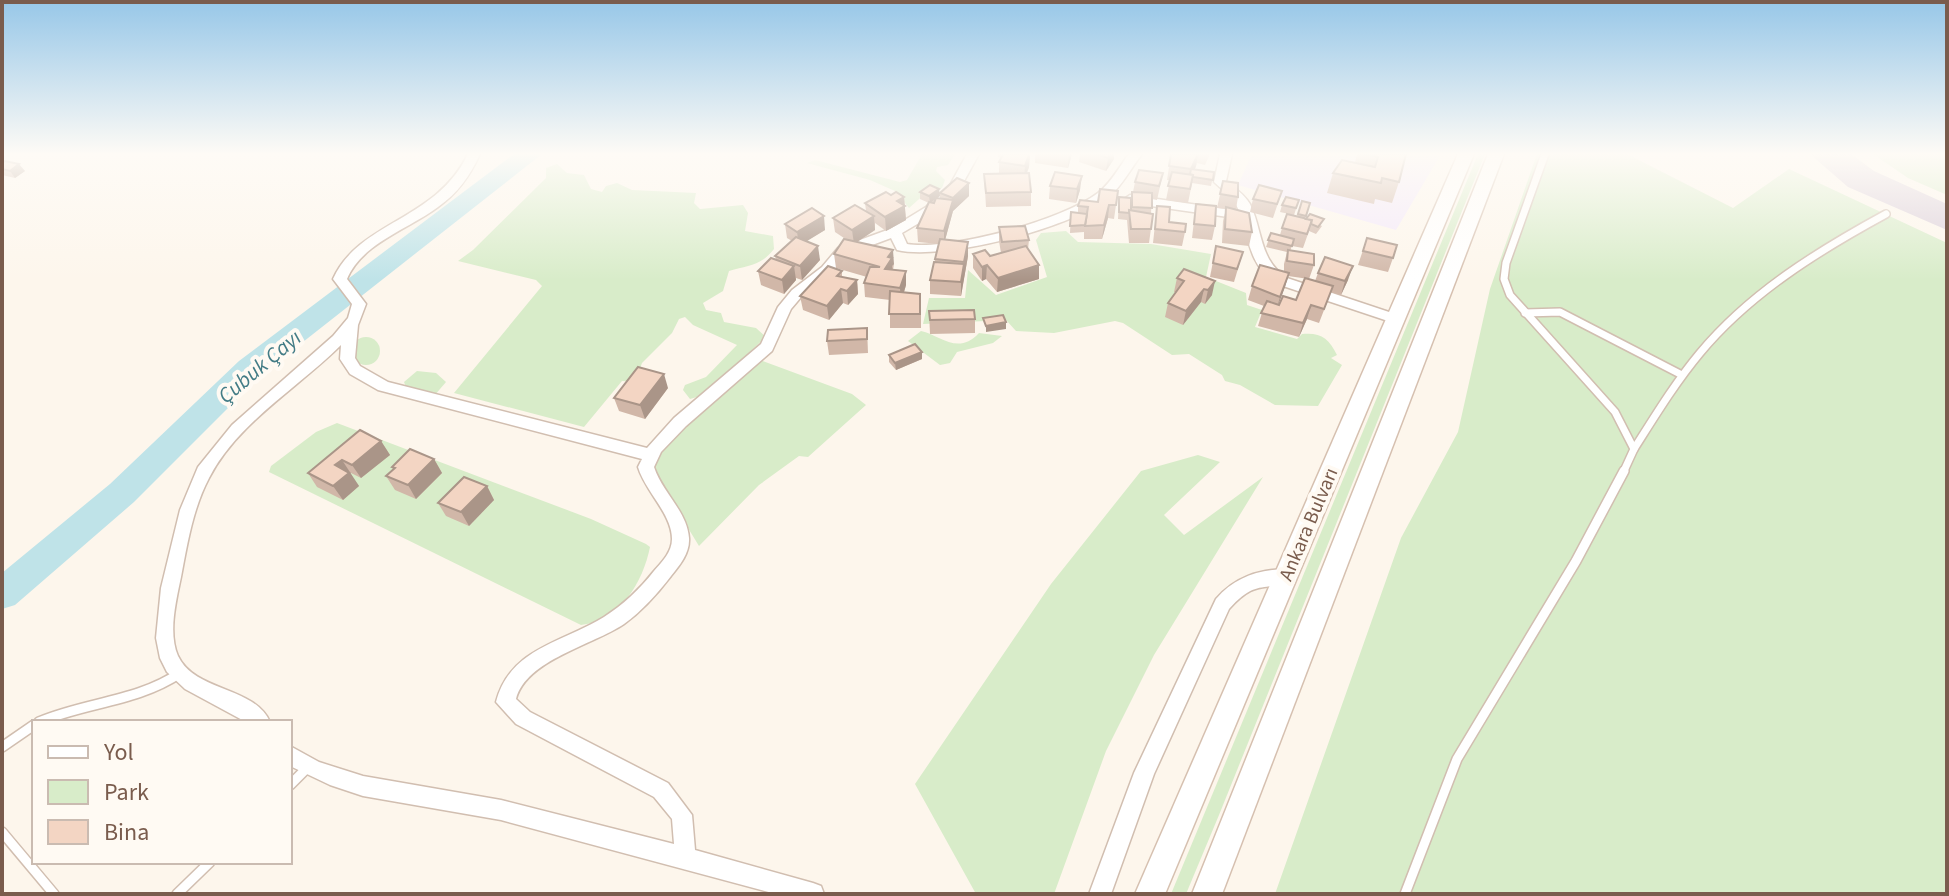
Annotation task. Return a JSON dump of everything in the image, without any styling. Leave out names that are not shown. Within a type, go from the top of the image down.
[{"type":"main road","name":"Ankara Bulvarı","points":[[1150,894],[1448,196]]},
{"type":"main road","name":"Ankara Bulvarı","points":[[1207,894],[1480,196]]},
{"type":"street","points":[[257,720],[237,704],[181,673],[171,662],[166,615],[196,486],[210,462],[232,437],[287,389],[351,324],[358,310],[340,274],[347,263],[441,196]]},
{"type":"street","points":[[685,856],[682,815],[661,790],[523,718],[506,702],[506,691],[518,673],[621,616],[679,551],[678,524],[647,475],[650,455],[698,405],[761,353],[785,307],[839,254],[895,232],[947,196]]},
{"type":"street","points":[[895,232],[907,250],[959,245],[1028,228],[1102,196]]},
{"type":"street","points":[[1110,196],[1247,216]]},
{"type":"street","points":[[1236,196],[1247,216],[1263,265],[1275,277],[1396,319]]},
{"type":"street","points":[[351,324],[347,359],[355,370],[383,386],[650,455]]},
{"type":"street","points":[[1100,894],[1144,773],[1222,604],[1233,591],[1251,580],[1286,576]]},
{"type":"street","points":[[299,761],[336,779],[497,809],[685,856],[813,894]]},
{"type":"lane","points":[[1530,196],[1506,263],[1504,279],[1510,295],[1615,412],[1634,449]]},
{"type":"lane","points":[[1405,894],[1434,808],[1468,740],[1613,497],[1634,449],[1682,375],[1733,318],[1784,275],[1886,214]]},
{"type":"lane","points":[[1525,313],[1560,312],[1682,375]]},
{"type":"lane","points":[[43,720],[56,713],[152,692],[181,673]]},
{"type":"lane","points":[[2,747],[32,726]]},
{"type":"lane","points":[[2,832],[54,894]]},
{"type":"lane","points":[[177,894],[208,864]]},
{"type":"shaded area","points":[[1276,196],[1416,196],[1396,230]]},
{"type":"green space","points":[[528,196],[695,196],[694,203],[700,209],[743,205],[748,213],[745,231],[773,236],[774,249],[754,264],[729,271],[723,291],[703,303],[706,310],[721,313],[724,322],[756,328],[766,337],[704,395],[690,399],[683,390],[685,385],[706,377],[737,345],[693,325],[685,317],[679,319],[672,333],[642,363],[635,382],[622,381],[584,427],[454,393],[542,286],[536,280],[458,261]]},
{"type":"green space","points":[[899,196],[923,196],[909,208]]},
{"type":"green space","points":[[1461,196],[1468,196],[1186,894],[1171,894]]},
{"type":"green space","points":[[1522,196],[1709,196],[1733,208],[1750,196],[1846,196],[1947,243],[1947,894],[1275,894],[1401,538],[1458,432],[1490,289]]},
{"type":"green space","points":[[1066,231],[1078,242],[1151,244],[1211,254],[1206,277],[1246,293],[1247,305],[1262,310],[1255,327],[1297,339],[1302,334],[1319,335],[1334,349],[1337,355],[1331,358],[1342,365],[1318,406],[1275,405],[1240,385],[1225,381],[1222,375],[1189,354],[1172,355],[1115,321],[1054,333],[1016,331],[1006,320],[923,324],[929,298],[965,298],[968,270],[996,295],[1047,277],[1036,240],[1041,233]]},
{"type":"green space","points":[[921,331],[956,344],[971,340],[979,333],[1002,336],[993,343],[957,352],[950,363],[940,365],[908,341]]},
{"type":"green space","points":[[366,337],[376,341],[380,351],[376,361],[366,365],[356,361],[352,351],[356,341]]},
{"type":"green space","points":[[760,360],[852,394],[866,405],[808,457],[799,456],[759,485],[699,546],[652,469],[661,452],[686,422]]},
{"type":"green space","points":[[417,371],[436,373],[446,382],[434,396],[406,387],[404,382]]},
{"type":"green space","points":[[337,423],[591,519],[646,544],[650,547],[642,573],[628,598],[618,608],[595,622],[581,625],[269,472],[271,466],[316,432]]},
{"type":"green space","points":[[1198,455],[1220,462],[1164,515],[1184,535],[1263,477],[1154,655],[1106,751],[1054,894],[976,894],[915,784],[1051,584],[1141,471]]},
{"type":"building","points":[[879,196],[902,196],[897,201],[905,206],[885,217],[865,203]]},
{"type":"building","points":[[1099,196],[1117,196],[1116,205],[1109,205],[1104,225],[1085,226],[1088,207],[1078,206],[1080,200],[1098,202]]},
{"type":"building","points":[[1132,196],[1152,196],[1152,208],[1132,207]]},
{"type":"building","points":[[1254,196],[1280,196],[1277,204],[1253,199]]},
{"type":"building","points":[[1119,197],[1131,198],[1129,213],[1119,212]]},
{"type":"building","points":[[1286,197],[1299,200],[1296,208],[1282,205]]},
{"type":"building","points":[[936,198],[953,200],[944,231],[917,228],[929,202],[934,203]]},
{"type":"building","points":[[1302,201],[1310,203],[1306,216],[1298,214]]},
{"type":"building","points":[[1196,204],[1216,206],[1215,226],[1194,224]]},
{"type":"building","points":[[855,205],[874,216],[852,230],[833,218]]},
{"type":"building","points":[[1157,206],[1170,207],[1169,222],[1186,224],[1185,232],[1155,229]]},
{"type":"building","points":[[1226,207],[1249,213],[1252,232],[1225,229]]},
{"type":"building","points":[[812,208],[824,216],[797,232],[785,224]]},
{"type":"building","points":[[1129,210],[1153,214],[1151,229],[1131,229]]},
{"type":"building","points":[[1071,212],[1087,214],[1085,225],[1070,226]]},
{"type":"building","points":[[1287,214],[1312,220],[1307,234],[1282,228]]},
{"type":"building","points":[[1310,214],[1324,219],[1318,227],[1311,224],[1312,220],[1306,219]]},
{"type":"building","points":[[1025,226],[1029,240],[1002,242],[999,227]]},
{"type":"building","points":[[1271,233],[1294,239],[1292,246],[1268,240]]},
{"type":"building","points":[[796,237],[818,246],[800,266],[775,256]]},
{"type":"building","points":[[1367,238],[1397,245],[1393,258],[1363,251]]},
{"type":"building","points":[[844,239],[893,250],[885,269],[906,271],[900,288],[864,283],[870,267],[880,267],[834,254]]},
{"type":"building","points":[[940,239],[968,242],[964,262],[935,259]]},
{"type":"building","points":[[1026,246],[1039,265],[998,278],[987,265],[982,267],[973,254],[985,250],[990,256]]},
{"type":"building","points":[[1216,246],[1243,252],[1237,269],[1213,263]]},
{"type":"building","points":[[1288,250],[1314,254],[1314,265],[1287,261]]},
{"type":"building","points":[[1325,257],[1353,266],[1345,281],[1318,273]]},
{"type":"building","points":[[771,258],[794,266],[782,280],[758,271]]},
{"type":"building","points":[[934,262],[964,264],[961,282],[930,280]]},
{"type":"building","points":[[1260,265],[1289,273],[1280,297],[1252,286]]},
{"type":"building","points":[[828,266],[842,271],[837,276],[857,280],[847,291],[841,289],[827,306],[800,296]]},
{"type":"building","points":[[1184,269],[1215,281],[1186,311],[1168,303],[1184,281],[1177,278]]},
{"type":"building","points":[[1305,278],[1333,286],[1324,309],[1311,305],[1303,323],[1261,313],[1267,301],[1279,305],[1283,296],[1296,300]]},
{"type":"building","points":[[890,291],[920,294],[920,314],[889,314]]},
{"type":"building","points":[[974,310],[975,319],[930,320],[929,311]]},
{"type":"building","points":[[1003,315],[1006,322],[986,326],[983,318]]},
{"type":"building","points":[[867,328],[867,339],[827,341],[828,330]]},
{"type":"building","points":[[915,344],[922,352],[895,363],[889,355]]},
{"type":"building","points":[[638,367],[664,374],[640,405],[614,398]]},
{"type":"building","points":[[360,430],[381,441],[352,465],[342,460],[335,465],[349,473],[333,486],[308,473]]},
{"type":"building","points":[[410,449],[434,459],[408,485],[386,476],[395,468],[392,467]]},
{"type":"building","points":[[464,477],[487,486],[461,512],[438,503]]},
{"type":"waterway","name":"Çubuk Çayı","points":[[2,594],[122,493],[250,368],[475,196]]},
{"type":"taxiway","points":[[1898,196],[1947,218]]}]
